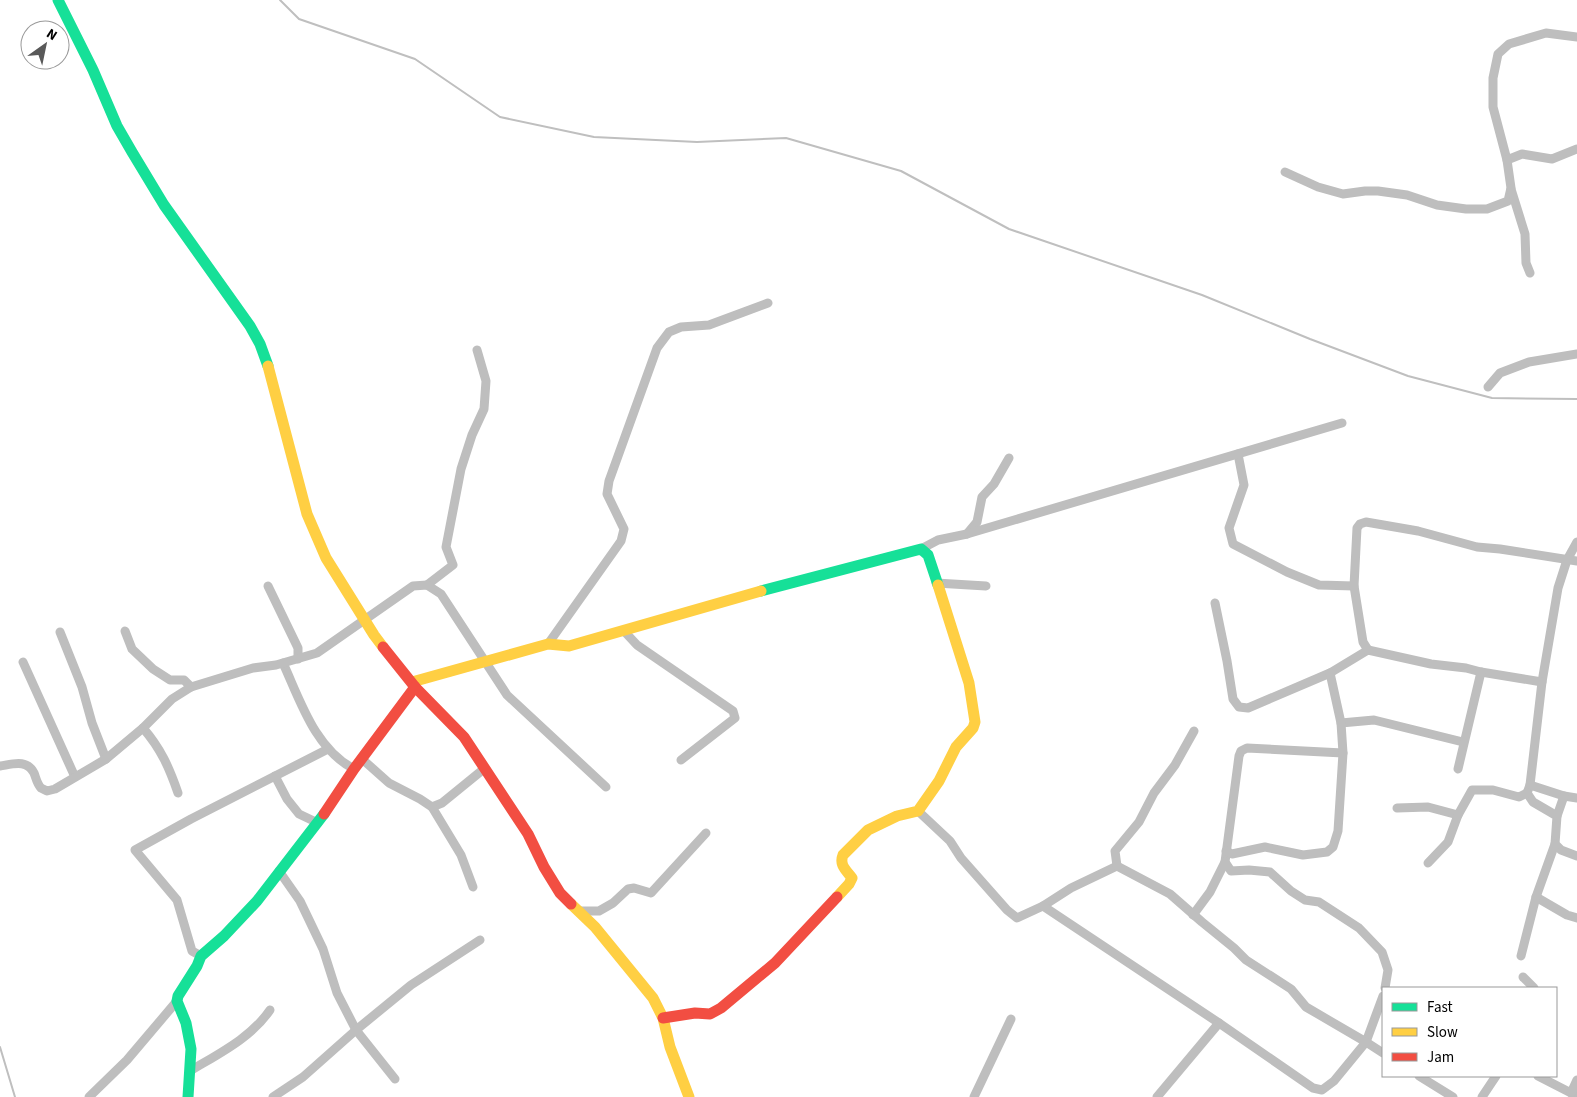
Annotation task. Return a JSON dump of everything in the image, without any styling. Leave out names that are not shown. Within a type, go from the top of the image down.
[{"type":"street","points":[[58,0],[93,70],[117,126],[132,152],[168,212],[232,299],[260,344],[272,377],[300,489],[313,530],[326,558],[374,635],[414,685],[464,737],[528,834],[544,867],[560,893],[595,927],[652,998],[663,1018],[670,1047],[689,1097]]},
{"type":"street","points":[[1530,274],[1526,263],[1525,234],[1511,188],[1507,160],[1493,107],[1493,78],[1498,54],[1510,44],[1546,33],[1577,37]]},
{"type":"street","points":[[1507,160],[1522,154],[1552,159],[1577,150]]},
{"type":"street","points":[[1285,172],[1318,187],[1343,194],[1378,191],[1407,196],[1437,205],[1466,209],[1487,209],[1508,201],[1511,188]]},
{"type":"street","points":[[548,644],[621,542],[624,529],[607,494],[609,481],[657,348],[669,332],[681,327],[709,325],[768,303]]},
{"type":"street","points":[[0,766],[17,763],[28,765],[33,772],[38,786],[47,791],[55,789],[106,759],[143,728],[172,700],[191,687],[253,668],[298,660],[317,653],[413,586],[427,584],[452,565],[446,547],[452,512],[461,469],[472,435],[484,409],[486,381],[477,350]]},
{"type":"street","points":[[1488,387],[1500,373],[1529,362],[1577,354]]},
{"type":"street","points":[[89,1097],[127,1060],[177,1002],[178,996],[197,966],[201,956],[224,936],[257,901],[318,823],[414,685],[486,661],[548,644],[569,646],[758,592],[921,549],[938,540],[967,534],[1342,423]]},
{"type":"street","points":[[1238,454],[1244,485],[1229,528],[1233,544],[1286,572],[1319,585],[1354,586]]},
{"type":"street","points":[[967,534],[977,522],[982,497],[994,484],[1009,458]]},
{"type":"street","points":[[1368,650],[1363,642],[1354,586],[1357,528],[1360,524],[1366,522],[1418,531],[1477,548],[1500,549],[1577,560]]},
{"type":"street","points":[[1557,816],[1533,802],[1528,789],[1542,682],[1558,588],[1567,560],[1577,542]]},
{"type":"street","points":[[663,1018],[696,1013],[710,1014],[721,1008],[775,963],[849,884],[852,878],[842,865],[843,855],[868,830],[897,816],[918,811],[940,781],[956,747],[973,728],[975,722],[968,683],[928,555],[921,549]]},
{"type":"street","points":[[936,583],[986,586]]},
{"type":"street","points":[[427,584],[441,594],[486,661],[506,695],[606,787]]},
{"type":"street","points":[[268,586],[298,648],[298,660]]},
{"type":"street","points":[[1215,603],[1233,699],[1239,707],[1248,708],[1330,673],[1368,650],[1431,664],[1466,668],[1542,682]]},
{"type":"street","points":[[125,631],[132,649],[152,669],[170,680],[184,680],[191,687]]},
{"type":"street","points":[[624,631],[637,645],[733,711],[735,718],[680,760]]},
{"type":"street","points":[[60,632],[82,687],[92,723],[106,759]]},
{"type":"street","points":[[22,662],[75,777]]},
{"type":"street","points":[[283,663],[313,727],[328,749],[354,769]]},
{"type":"street","points":[[1458,769],[1480,672]]},
{"type":"street","points":[[1226,852],[1232,854],[1265,847],[1303,855],[1328,852],[1334,847],[1338,831],[1343,753],[1341,723],[1330,673]]},
{"type":"street","points":[[1341,723],[1374,720],[1463,742]]},
{"type":"street","points":[[143,728],[155,742],[168,764],[178,792]]},
{"type":"street","points":[[1117,866],[1115,851],[1139,822],[1154,793],[1175,766],[1194,731]]},
{"type":"street","points":[[1194,915],[1210,892],[1225,862],[1241,751],[1247,748],[1343,753]]},
{"type":"street","points":[[201,956],[192,951],[177,900],[135,850],[191,819],[328,749]]},
{"type":"street","points":[[362,759],[389,783],[432,807],[461,855],[474,887]]},
{"type":"street","points":[[432,807],[442,803],[485,768]]},
{"type":"street","points":[[275,776],[287,799],[299,814],[318,823]]},
{"type":"street","points":[[1528,789],[1577,798]]},
{"type":"street","points":[[1428,863],[1448,842],[1458,815],[1468,794],[1472,790],[1493,790],[1519,797],[1528,789]]},
{"type":"street","points":[[1521,956],[1536,897],[1555,844],[1557,816],[1564,796]]},
{"type":"street","points":[[1397,808],[1428,807],[1458,815]]},
{"type":"street","points":[[918,811],[950,841],[1007,910],[1017,918],[1043,906],[1071,888],[1117,866]]},
{"type":"street","points":[[578,911],[599,911],[613,903],[628,889],[634,888],[650,893],[706,833]]},
{"type":"street","points":[[1555,844],[1561,850],[1577,856]]},
{"type":"street","points":[[1225,862],[1231,871],[1270,872],[1291,892],[1305,900],[1319,902],[1359,928],[1382,952],[1388,970],[1384,987]]},
{"type":"street","points":[[1117,866],[1170,894],[1246,960],[1291,989],[1306,1007],[1382,1052]]},
{"type":"street","points":[[279,872],[300,901],[323,949],[336,993],[356,1030],[395,1079]]},
{"type":"street","points":[[1536,897],[1567,915],[1577,918]]},
{"type":"street","points":[[1043,906],[1313,1088],[1322,1090],[1334,1080],[1366,1042],[1382,999]]},
{"type":"street","points":[[273,1097],[303,1077],[411,985],[480,940]]},
{"type":"street","points":[[1522,977],[1533,987]]},
{"type":"street","points":[[177,1002],[186,1023],[190,1050],[188,1097]]},
{"type":"street","points":[[190,1072],[228,1048],[259,1025],[270,1010]]},
{"type":"street","points":[[974,1097],[1010,1019]]},
{"type":"street","points":[[1157,1097],[1219,1024]]},
{"type":"street","points":[[1421,1077],[1453,1097]]},
{"type":"street","points":[[1482,1097],[1495,1077]]},
{"type":"street","points":[[1540,1077],[1574,1094],[1577,1080]]},
{"type":"waterway","points":[[280,0],[299,19],[415,59],[500,117],[594,137],[697,142],[786,138],[901,171],[1009,229],[1202,295],[1408,376],[1492,398],[1577,399]]},
{"type":"waterway","points":[[0,1047],[15,1097]]},
{"type":"traffic: fast","points":[[58,0],[93,70],[117,126],[164,205],[250,326],[260,344],[268,366]]},
{"type":"traffic: fast","points":[[761,591],[921,549],[928,555],[938,585]]},
{"type":"traffic: fast","points":[[188,1097],[191,1049],[186,1023],[177,1001],[178,996],[197,966],[201,956],[224,936],[257,901],[324,814]]},
{"type":"traffic: slow","points":[[268,366],[307,514],[326,558],[383,647]]},
{"type":"traffic: slow","points":[[837,897],[852,878],[843,865],[843,855],[868,830],[897,816],[918,811],[939,781],[956,747],[973,728],[975,722],[969,683],[938,585]]},
{"type":"traffic: slow","points":[[412,682],[548,644],[569,646],[761,591]]},
{"type":"traffic: slow","points":[[571,904],[595,927],[653,998],[663,1018],[670,1047],[689,1097]]},
{"type":"traffic: jam","points":[[383,647],[415,687],[464,737],[528,834],[544,867],[560,893],[571,904]]},
{"type":"traffic: jam","points":[[324,814],[354,769],[415,687]]},
{"type":"traffic: jam","points":[[663,1018],[695,1013],[710,1014],[721,1008],[775,963],[837,897]]}]
